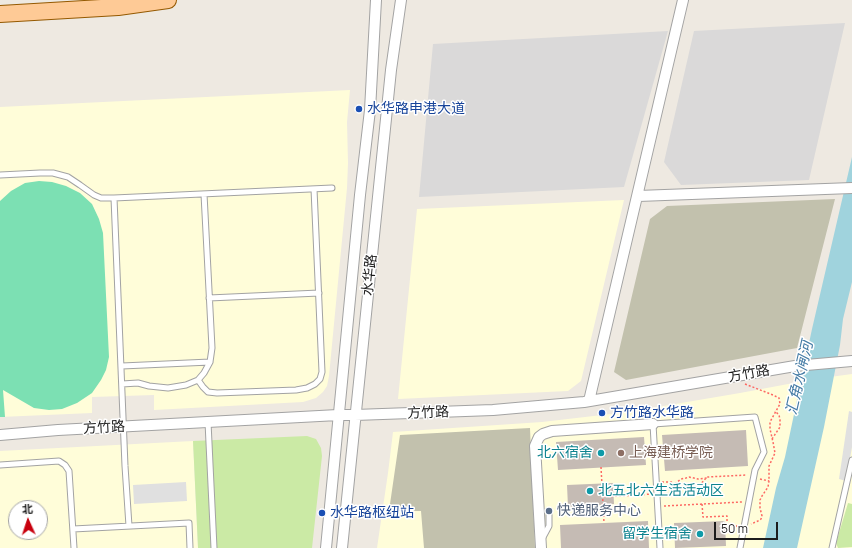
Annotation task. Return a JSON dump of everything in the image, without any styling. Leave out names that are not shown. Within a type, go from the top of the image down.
[{"type":"main road","points":[[0,14],[118,7],[168,0]]},
{"type":"street","points":[[589,401],[683,0]]},
{"type":"street","name":"水华路","points":[[342,548],[400,1]]},
{"type":"street","name":"水华路","points":[[326,548],[360,195],[370,110],[376,3]]},
{"type":"street","points":[[638,196],[852,188]]},
{"type":"street","name":"方竹路","points":[[0,435],[124,426],[338,415],[493,410],[589,401],[796,366],[847,361]]},
{"type":"street","points":[[541,545],[535,446],[539,437],[552,431],[653,424]]},
{"type":"lane","points":[[0,175],[53,173],[68,177],[94,195],[101,198],[332,188]]},
{"type":"lane","points":[[198,380],[203,388],[208,392],[217,393],[296,390],[307,388],[315,384],[320,379],[322,372],[314,189]]},
{"type":"lane","points":[[122,384],[138,383],[168,388],[186,385],[198,380],[210,362],[212,348],[204,194]]},
{"type":"lane","points":[[114,198],[129,526]]},
{"type":"lane","points":[[209,298],[318,293]]},
{"type":"lane","points":[[122,366],[210,362]]},
{"type":"lane","points":[[660,548],[653,424],[755,417],[764,452],[755,470],[740,548]]},
{"type":"lane","points":[[208,422],[214,548]]},
{"type":"lane","points":[[832,548],[852,460]]},
{"type":"lane","points":[[0,465],[59,461],[65,465],[69,471],[74,548]]},
{"type":"lane","points":[[541,545],[549,526],[549,515]]},
{"type":"lane","points":[[73,529],[189,523],[190,548]]},
{"type":"path","points":[[772,439],[780,427],[779,415],[775,411]]},
{"type":"path","points":[[602,468],[604,523]]},
{"type":"path","points":[[675,484],[681,479],[689,477],[698,479],[754,474]]},
{"type":"path","points":[[656,482],[670,482],[686,490],[699,486],[707,478]]},
{"type":"path","points":[[761,479],[770,480]]},
{"type":"path","points":[[603,497],[657,494]]},
{"type":"path","points":[[658,506],[749,502]]},
{"type":"path","points":[[702,504],[703,518],[727,516],[727,526],[745,526]]},
{"type":"shaded area","points":[[845,23],[809,180],[681,185],[664,162],[694,31]]},
{"type":"shaded area","points":[[668,31],[624,187],[419,197],[433,44]]},
{"type":"shaded area","points":[[350,90],[347,122],[347,188],[329,376],[327,386],[323,392],[316,398],[303,402],[154,410],[154,395],[92,397],[92,413],[0,417],[0,107]]},
{"type":"shaded area","points":[[835,199],[797,348],[626,380],[614,372],[650,219],[667,206]]},
{"type":"shaded area","points":[[624,200],[581,381],[568,391],[398,399],[417,209]]},
{"type":"shaded area","name":"上海建桥学院","points":[[852,374],[852,548],[377,548],[393,432],[542,422],[628,412],[815,379]]},
{"type":"shaded area","points":[[849,411],[852,412],[852,447],[846,481],[839,479]]},
{"type":"shaded area","points":[[530,428],[535,548],[424,548],[421,511],[389,511],[400,435]]},
{"type":"shaded area","points":[[193,441],[198,548],[0,548],[0,451]]},
{"type":"shaded area","points":[[186,482],[187,501],[134,504],[133,485]]},
{"type":"green space","points":[[39,181],[52,182],[66,186],[80,193],[92,204],[99,219],[103,233],[109,357],[106,370],[92,393],[77,403],[62,409],[49,410],[34,408],[3,390],[5,417],[0,417],[0,201],[11,191],[25,183]]},
{"type":"green space","points":[[307,436],[316,439],[321,448],[322,456],[312,548],[198,548],[193,441]]},
{"type":"green space","points":[[848,503],[852,504],[852,547],[838,548],[836,543]]},
{"type":"water","points":[[852,157],[852,282],[843,319],[840,345],[824,427],[797,548],[763,548],[776,488],[785,457],[812,329]]},
{"type":"building","points":[[746,430],[748,466],[665,471],[662,435]]},
{"type":"building","name":"北六宿舍","points":[[644,437],[646,465],[558,470],[556,442]]},
{"type":"building","name":"北五北六生活活动区","points":[[613,483],[614,504],[568,507],[567,485]]},
{"type":"building","points":[[648,521],[649,548],[561,548],[560,525]]},
{"type":"building","name":"留学生宿舍","points":[[725,521],[726,546],[675,548],[674,523]]},
{"type":"place","name":"水华路申港大道","points":[[359,109]]},
{"type":"place","name":"方竹路水华路","points":[[602,413]]},
{"type":"place","name":"北六宿舍","points":[[601,453]]},
{"type":"place","name":"上海建桥学院","points":[[621,453]]},
{"type":"place","name":"北五北六生活活动区","points":[[590,491]]},
{"type":"place","name":"快递服务中心","points":[[549,511]]},
{"type":"place","name":"水华路枢纽站","points":[[322,513]]},
{"type":"place","name":"留学生宿舍","points":[[700,534]]},
{"type":"water label","name":"汇角水闸河","points":[[800,378]]}]
